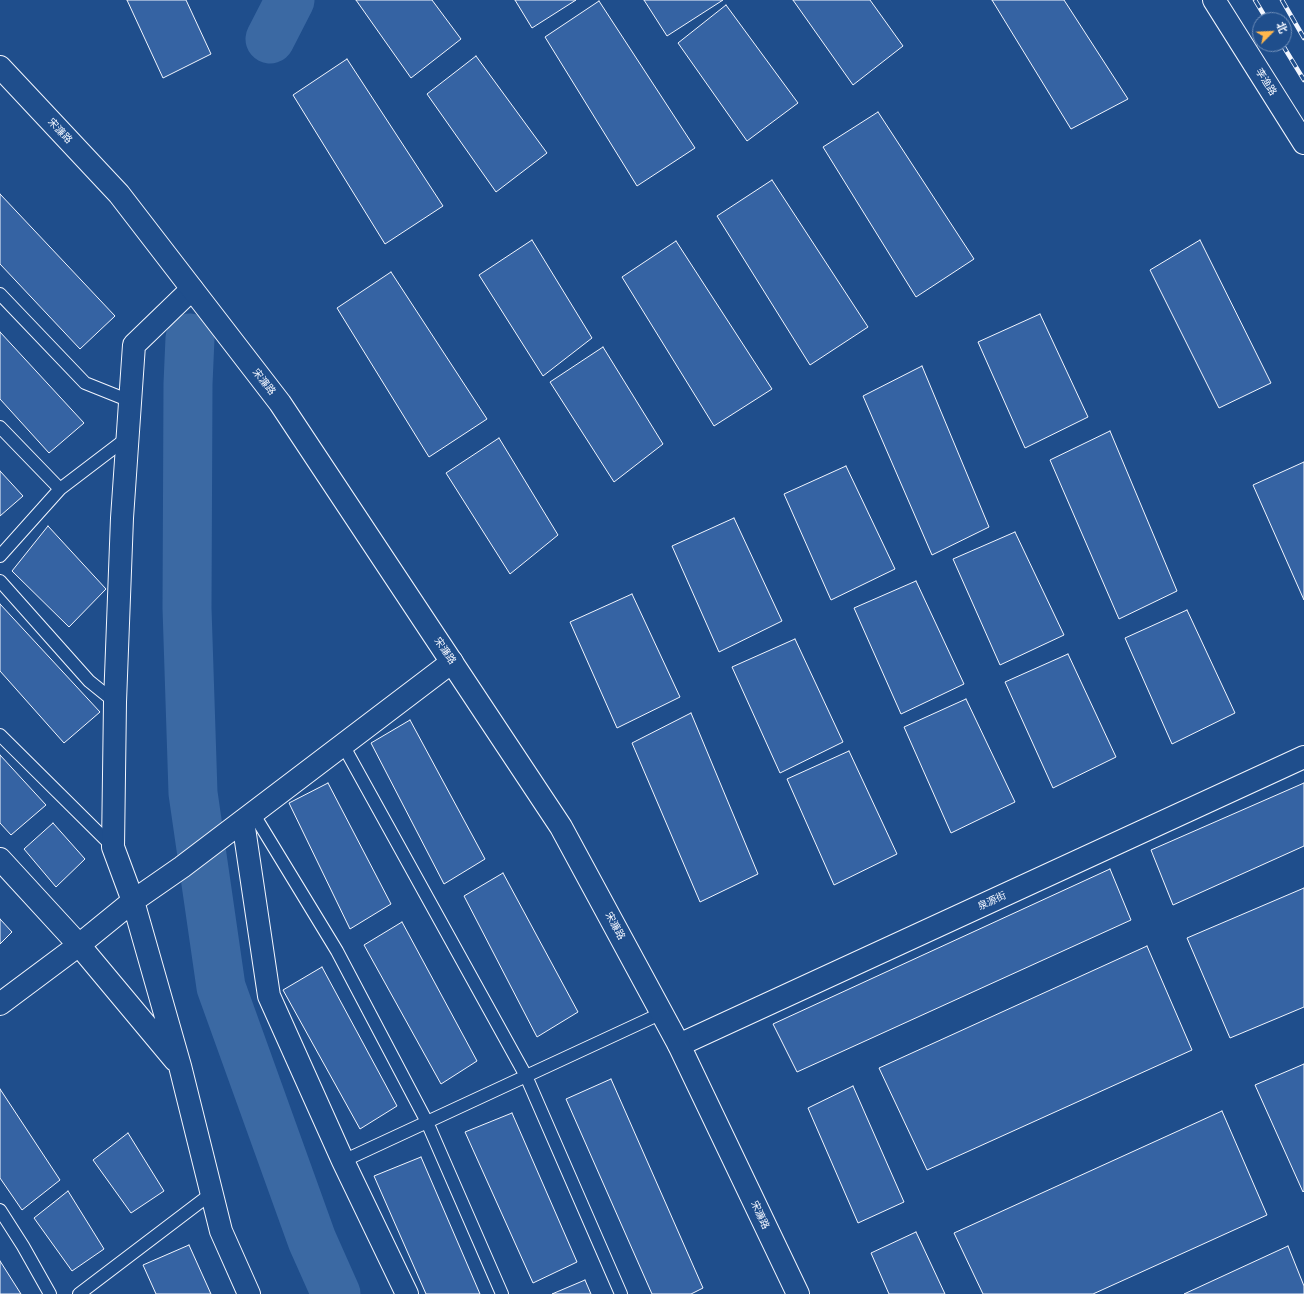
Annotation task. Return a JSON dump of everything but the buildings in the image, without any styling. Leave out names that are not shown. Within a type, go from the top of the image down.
[{"type":"street","name":"李渔路","points":[[1214,0],[1304,143]]},
{"type":"street","name":"宋濂路","points":[[0,68],[119,194],[280,403],[561,827],[679,1045],[798,1294]]},
{"type":"street","points":[[192,290],[134,344],[122,518],[115,702],[113,847],[133,901],[180,1066],[221,1231],[249,1294]]},
{"type":"street","points":[[0,1004],[79,945],[133,901],[182,868],[452,662]]},
{"type":"street","name":"泉源街","points":[[679,1045],[1304,757]]},
{"type":"street","points":[[248,817],[269,996],[343,1161],[407,1294]]},
{"type":"street","points":[[0,859],[79,945],[180,1066]]},
{"type":"lane","points":[[0,294],[85,383],[130,402]]},
{"type":"lane","points":[[0,427],[60,489]]},
{"type":"lane","points":[[0,556],[60,489],[127,438]]},
{"type":"lane","points":[[0,581],[89,681],[115,702]]},
{"type":"lane","points":[[0,735],[113,847]]},
{"type":"lane","points":[[342,745],[526,1076],[621,1294]]},
{"type":"lane","points":[[248,817],[337,951],[426,1122],[502,1294]]},
{"type":"lane","points":[[343,1161],[662,1013]]},
{"type":"lane","points":[[79,1294],[212,1193]]},
{"type":"lane","points":[[0,1210],[23,1246],[50,1294]]},
{"type":"waterway","points":[[270,39],[290,0]]},
{"type":"waterway","points":[[190,338],[188,384],[187,608],[193,793],[221,987],[312,1240],[336,1294]]},
{"type":"railway","points":[[1255,0],[1262,12]]},
{"type":"railway","points":[[1282,0],[1304,38]]},
{"type":"railway","points":[[1287,52],[1304,80]]}]
